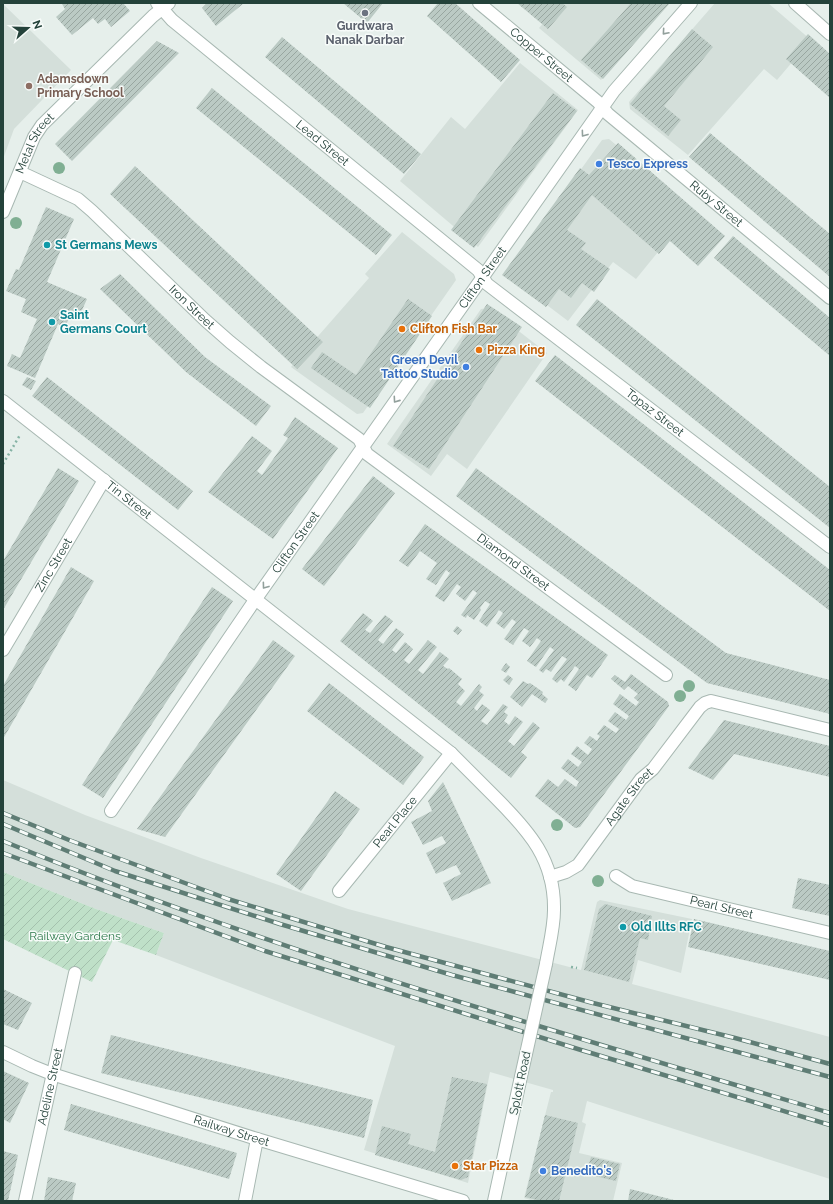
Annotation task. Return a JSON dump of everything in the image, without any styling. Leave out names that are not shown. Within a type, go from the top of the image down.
[{"type":"street","name":"Copper Street","points":[[478,3],[598,102],[602,108]]},
{"type":"street","name":"Clifton Street","points":[[111,811],[255,600],[602,108],[691,3]]},
{"type":"street","points":[[795,3],[830,34]]},
{"type":"street","name":"Metal Street","points":[[3,212],[34,137],[42,125],[162,5]]},
{"type":"street","name":"Lead Street","points":[[162,5],[172,20],[478,270],[482,277]]},
{"type":"street","name":"Ruby Street","points":[[602,108],[830,298]]},
{"type":"street","name":"Iron Street","points":[[20,172],[69,194],[85,205],[230,342],[260,368],[359,439],[363,446]]},
{"type":"street","name":"Topaz Street","points":[[482,277],[487,284],[830,547]]},
{"type":"street","name":"Tin Street","points":[[3,401],[451,753]]},
{"type":"street","name":"Diamond Street","points":[[363,446],[367,454],[666,675]]},
{"type":"street","name":"Zinc Street","points":[[3,650],[104,480]]},
{"type":"street","name":"Agate Street","points":[[550,877],[572,869],[578,865],[642,779],[653,769],[700,707],[705,703],[711,701],[830,730]]},
{"type":"street","name":"Splott Road","points":[[451,753],[525,828],[537,846],[550,877],[554,894],[554,925],[494,1201]]},
{"type":"street","name":"Pearl Place","points":[[339,891],[451,753]]},
{"type":"street","name":"Pearl Street","points":[[616,876],[632,886],[830,933]]},
{"type":"street","name":"Adeline Street","points":[[25,1201],[75,973]]},
{"type":"street","name":"Railway Street","points":[[3,1052],[52,1074],[258,1139],[463,1201]]},
{"type":"street","points":[[245,1201],[258,1139]]},
{"type":"path","points":[[3,464],[20,435]]},
{"type":"path","points":[[571,967],[577,968]]},
{"type":"shaded area","points":[[561,3],[667,3],[601,80],[539,28]]},
{"type":"shaded area","points":[[715,3],[768,3],[811,40],[777,80],[764,69],[688,155],[630,109],[629,102]]},
{"type":"shaded area","name":"Adamsdown Primary School","points":[[3,4],[71,70],[14,129],[3,159]]},
{"type":"shaded area","points":[[520,63],[578,110],[478,247],[400,181],[451,117],[465,129]]},
{"type":"shaded area","points":[[609,139],[693,209],[636,279],[613,262],[568,321],[506,274],[602,140]]},
{"type":"shaded area","points":[[402,232],[454,274],[456,280],[363,413],[357,414],[291,367],[369,278],[365,274]]},
{"type":"shaded area","points":[[489,308],[547,353],[467,469],[447,454],[431,476],[387,444],[481,309]]},
{"type":"shaded area","points":[[3,780],[85,815],[201,858],[348,909],[581,970],[597,902],[600,900],[692,919],[681,973],[638,960],[632,984],[830,1037],[830,1179],[587,1101],[582,1122],[586,1124],[579,1153],[622,1163],[613,1201],[534,1201],[524,1198],[551,1092],[553,1092],[553,1090],[490,1072],[468,1183],[364,1150],[395,1046],[156,955],[164,933],[96,909],[3,872]]},
{"type":"green space","name":"Railway Gardens","points":[[3,872],[96,909],[164,933],[156,955],[113,940],[92,982],[3,939]]},
{"type":"building","points":[[123,3],[130,11],[111,27],[105,19],[98,24],[93,18],[72,35],[56,17],[65,9],[62,4]]},
{"type":"building","points":[[207,3],[244,3],[216,26],[202,8]]},
{"type":"building","name":"Gurdwara Nanak Darbar","points":[[343,3],[383,3],[367,23]]},
{"type":"building","points":[[438,3],[455,3],[520,60],[501,82],[427,16]]},
{"type":"building","points":[[517,3],[562,3],[567,7],[548,29]]},
{"type":"building","points":[[631,3],[670,3],[603,79],[581,60]]},
{"type":"building","points":[[692,29],[713,47],[664,106],[681,120],[668,136],[630,104]]},
{"type":"building","points":[[808,34],[830,54],[830,98],[786,59]]},
{"type":"building","points":[[282,37],[421,154],[404,174],[265,57]]},
{"type":"building","points":[[157,41],[179,53],[72,161],[55,144]]},
{"type":"building","points":[[212,88],[392,235],[376,255],[196,108]]},
{"type":"building","points":[[553,93],[577,111],[474,248],[451,230]]},
{"type":"building","points":[[710,133],[830,234],[830,277],[689,157]]},
{"type":"building","points":[[618,143],[725,236],[698,266],[670,241],[659,254],[592,195],[567,230],[586,243],[581,249],[610,269],[594,292],[582,283],[571,298],[559,289],[546,307],[502,275],[580,168],[589,175]]},
{"type":"building","points":[[135,166],[323,342],[297,369],[110,194]]},
{"type":"building","name":"Saint Germans Court","points":[[46,207],[74,219],[47,282],[87,299],[78,319],[70,316],[65,327],[58,324],[35,378],[7,366],[12,354],[20,358],[37,319],[21,312],[26,299],[6,291],[16,269],[19,270]]},
{"type":"building","points":[[733,236],[830,318],[830,356],[714,258]]},
{"type":"building","points":[[120,274],[205,357],[271,406],[256,426],[186,372],[100,289]]},
{"type":"building","points":[[408,299],[432,316],[370,408],[311,368],[322,352],[356,375]]},
{"type":"building","points":[[597,299],[830,487],[830,528],[576,325]]},
{"type":"building","points":[[487,304],[522,327],[429,469],[393,446]]},
{"type":"building","points":[[555,355],[830,570],[830,611],[535,381]]},
{"type":"building","points":[[27,377],[36,381],[31,390],[22,385]]},
{"type":"building","points":[[47,377],[193,491],[178,510],[32,396]]},
{"type":"building","points":[[295,417],[338,448],[273,539],[208,492],[252,436],[272,451],[257,471],[262,475],[288,438],[283,435]]},
{"type":"building","points":[[58,468],[79,481],[3,610],[3,561]]},
{"type":"building","points":[[476,468],[726,653],[830,680],[830,714],[707,683],[456,496]]},
{"type":"building","points":[[373,476],[395,493],[324,586],[302,569]]},
{"type":"building","points":[[425,524],[608,655],[592,678],[587,675],[576,691],[568,685],[579,669],[575,666],[564,682],[561,679],[557,683],[552,679],[567,659],[562,656],[551,672],[546,669],[543,673],[539,670],[554,650],[550,647],[536,667],[527,661],[541,641],[537,638],[530,647],[522,641],[529,631],[524,628],[513,645],[504,639],[516,622],[512,619],[504,629],[496,623],[503,613],[499,610],[487,627],[479,621],[490,604],[485,601],[474,620],[467,615],[466,618],[461,615],[477,593],[473,590],[465,601],[456,594],[461,587],[457,584],[444,602],[435,596],[450,573],[446,570],[436,585],[426,579],[437,563],[420,551],[408,567],[399,561]]},
{"type":"building","points":[[71,567],[94,581],[3,739],[3,686]]},
{"type":"building","points":[[212,587],[233,601],[103,798],[82,785]]},
{"type":"building","points":[[363,613],[373,621],[365,630],[370,633],[385,615],[393,621],[378,640],[383,644],[396,628],[404,634],[392,650],[396,653],[405,642],[413,649],[404,660],[409,664],[428,640],[437,647],[418,670],[423,674],[440,652],[449,659],[443,666],[448,669],[449,668],[462,679],[458,684],[465,691],[456,702],[461,706],[479,684],[482,687],[479,691],[484,695],[474,708],[477,711],[482,704],[490,710],[481,721],[487,725],[503,704],[508,707],[504,712],[508,715],[504,721],[509,725],[515,716],[523,722],[508,741],[514,746],[533,722],[540,728],[521,752],[527,757],[511,778],[340,641]]},
{"type":"building","points":[[457,626],[462,630],[458,635],[453,631]]},
{"type":"building","points":[[273,640],[295,656],[165,837],[137,829]]},
{"type":"building","points":[[506,663],[510,667],[506,673],[501,670]]},
{"type":"building","points":[[631,674],[668,702],[669,706],[580,827],[575,828],[535,796],[548,779],[558,787],[565,779],[576,787],[579,782],[561,768],[568,759],[578,767],[582,762],[571,754],[577,746],[588,755],[592,749],[584,743],[590,736],[597,741],[600,736],[597,734],[604,725],[616,733],[619,729],[608,721],[615,712],[626,720],[629,716],[613,704],[620,694],[636,706],[639,702],[634,698],[638,694],[628,686],[624,690],[611,679],[615,675],[625,682]]},
{"type":"building","points":[[508,675],[513,679],[509,685],[503,680]]},
{"type":"building","points":[[523,681],[528,684],[530,683],[543,692],[542,694],[548,699],[545,703],[532,694],[522,707],[510,697]]},
{"type":"building","points":[[329,683],[424,757],[403,785],[307,711]]},
{"type":"building","points":[[724,720],[830,746],[830,777],[734,754],[713,780],[688,768]]},
{"type":"building","points":[[443,782],[491,883],[452,901],[443,883],[461,874],[456,865],[436,874],[426,853],[446,843],[442,836],[423,845],[411,822],[432,811],[428,801]]},
{"type":"building","points":[[335,791],[360,809],[301,891],[276,874]]},
{"type":"building","points":[[798,878],[830,885],[830,916],[792,908]]},
{"type":"building","points":[[605,904],[652,916],[648,940],[640,938],[629,982],[584,970],[599,909]]},
{"type":"building","points":[[694,919],[830,951],[830,980],[688,947]]},
{"type":"building","points":[[3,989],[32,1003],[18,1030],[3,1024]]},
{"type":"building","points":[[111,1035],[373,1100],[364,1138],[101,1073]]},
{"type":"building","points":[[3,1071],[29,1083],[10,1123],[3,1119]]},
{"type":"building","points":[[452,1077],[487,1084],[468,1177],[461,1180],[375,1155],[382,1126],[411,1134],[408,1144],[435,1152]]},
{"type":"building","points":[[71,1104],[237,1153],[229,1179],[64,1130]]},
{"type":"building","points":[[545,1115],[578,1123],[559,1201],[541,1201],[525,1197]]},
{"type":"building","points":[[3,1151],[18,1155],[8,1201],[3,1201]]},
{"type":"building","points":[[591,1157],[620,1164],[616,1181],[586,1174]]},
{"type":"building","points":[[48,1177],[76,1183],[72,1201],[44,1201]]},
{"type":"building","points":[[630,1189],[674,1200],[628,1201]]},
{"type":"railway","points":[[3,813],[69,840],[228,899],[386,947],[593,1003],[735,1038],[830,1064]]},
{"type":"railway","points":[[3,824],[115,871],[280,924],[452,975],[830,1077]]},
{"type":"railway","points":[[3,841],[104,881],[309,954],[621,1051],[830,1113]]},
{"type":"railway","points":[[3,853],[265,951],[581,1050],[830,1125]]},
{"type":"place","name":"Gurdwara Nanak Darbar","points":[[365,13]]},
{"type":"place","name":"Adamsdown Primary School","points":[[29,86]]},
{"type":"place","name":"Tesco Express","points":[[599,164]]},
{"type":"place","name":"St Germans Mews","points":[[47,245]]},
{"type":"place","name":"Saint Germans Court","points":[[52,322]]},
{"type":"place","name":"Clifton Fish Bar","points":[[402,329]]},
{"type":"place","name":"Pizza King","points":[[479,350]]},
{"type":"place","name":"Green Devil Tattoo Studio","points":[[466,367]]},
{"type":"place","name":"Old Illts RFC","points":[[623,927]]},
{"type":"place","name":"Star Pizza","points":[[455,1166]]},
{"type":"place","name":"Benedito's","points":[[543,1171]]}]
